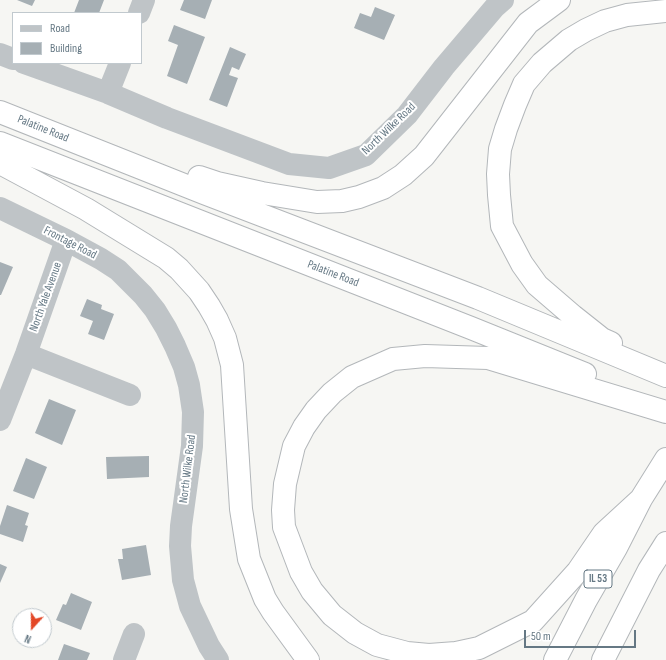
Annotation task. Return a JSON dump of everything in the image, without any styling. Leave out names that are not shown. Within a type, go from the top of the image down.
[{"type":"highway","points":[[0,101],[217,183],[262,194],[318,202],[342,201],[360,197],[383,188],[403,175],[424,156],[528,23],[559,0]]},
{"type":"highway","points":[[666,11],[627,15],[605,20],[569,40],[542,63],[524,84],[515,105],[500,149],[498,174],[502,226],[522,264],[537,285],[602,339],[666,370]]},
{"type":"highway","name":"Palatine Road","points":[[0,112],[204,193],[478,298],[666,376]]},
{"type":"highway","name":"Palatine Road","points":[[0,143],[471,328],[666,407]]},
{"type":"highway","points":[[0,163],[86,209],[166,258],[179,269],[199,291],[218,320],[225,338],[232,365],[241,509],[249,559],[265,599],[308,660]]},
{"type":"highway","points":[[641,499],[604,534],[578,571],[533,621],[479,648],[456,653],[429,655],[407,653],[377,645],[355,633],[332,614],[312,591],[300,572],[284,527],[283,510],[285,484],[294,446],[304,426],[316,410],[332,393],[352,377],[393,359],[425,356],[488,358],[666,412]]},
{"type":"highway","name":"IL 53","points":[[555,660],[641,499],[664,462]]},
{"type":"highway","points":[[603,660],[649,570],[666,543]]},
{"type":"street","points":[[139,12],[144,0]]},
{"type":"street","name":"North Wilke Road","points":[[108,93],[167,118],[289,164],[328,168],[366,155],[407,115],[444,67],[503,0]]},
{"type":"street","points":[[0,54],[12,59]]},
{"type":"street","points":[[27,64],[108,93],[120,64]]},
{"type":"street","name":"Frontage Road","points":[[0,208],[101,259],[118,270],[134,287]]},
{"type":"street","name":"North Yale Avenue","points":[[0,420],[26,354],[66,240]]},
{"type":"street","name":"North Wilke Road","points":[[134,287],[155,310],[166,328],[184,367],[189,385],[193,412],[193,426],[192,446],[181,526],[180,546],[183,580],[190,606],[218,660]]},
{"type":"street","points":[[26,354],[130,395]]},
{"type":"street","points":[[124,660],[134,634]]},
{"type":"building","points":[[17,0],[35,0],[32,6]]},
{"type":"building","points":[[79,0],[104,0],[99,12],[74,12]]},
{"type":"building","points":[[184,0],[212,0],[205,19],[180,10]]},
{"type":"building","points":[[375,7],[395,15],[384,40],[354,28],[360,13],[371,17]]},
{"type":"building","points":[[174,25],[205,37],[187,84],[167,76],[178,45],[168,41]]},
{"type":"building","points":[[230,47],[246,54],[239,70],[232,67],[229,75],[238,78],[227,107],[209,100]]},
{"type":"building","points":[[0,262],[13,267],[1,295],[0,295]]},
{"type":"building","points":[[87,299],[102,305],[101,309],[114,314],[104,340],[88,334],[93,321],[80,316]]},
{"type":"building","points":[[49,399],[76,410],[62,445],[35,433]]},
{"type":"building","points":[[149,456],[149,477],[107,479],[106,457]]},
{"type":"building","points":[[26,458],[47,467],[34,499],[13,491]]},
{"type":"building","points":[[7,505],[29,513],[25,525],[28,526],[23,542],[0,534],[0,526]]},
{"type":"building","points":[[146,545],[151,575],[122,580],[118,559],[123,559],[122,549]]},
{"type":"building","points":[[0,564],[7,567],[0,583]]},
{"type":"building","points":[[71,593],[92,602],[81,630],[56,620],[63,604],[66,605]]},
{"type":"building","points":[[64,644],[90,653],[87,660],[58,660]]}]
